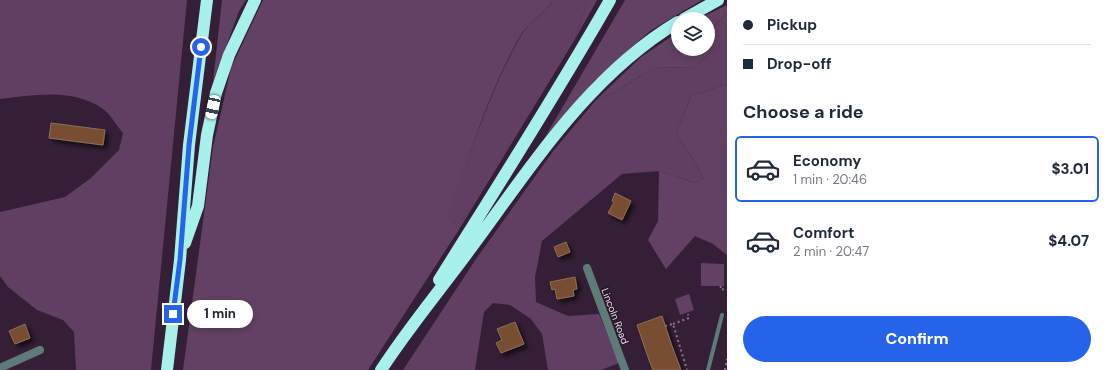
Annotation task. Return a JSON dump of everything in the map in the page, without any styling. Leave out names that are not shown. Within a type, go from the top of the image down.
[{"type":"highway","points":[[167,370],[180,260],[189,145],[207,0]]},
{"type":"highway","points":[[180,260],[198,206],[207,135],[221,74],[238,32],[255,0]]},
{"type":"highway","points":[[381,370],[410,327],[489,198],[520,153],[572,68],[610,0]]},
{"type":"highway","points":[[697,12],[718,0]]},
{"type":"highway","points":[[410,327],[552,141],[591,94],[636,51],[671,27]]},
{"type":"street","name":"Lincoln Road","points":[[587,268],[625,370]]},
{"type":"street","points":[[0,368],[40,350]]},
{"type":"lane","points":[[708,370],[722,315]]},
{"type":"path","points":[[720,286],[720,289],[727,290]]},
{"type":"path","points":[[665,326],[689,318],[688,314]]},
{"type":"path","points":[[673,324],[688,370]]},
{"type":"path","points":[[725,370],[727,359]]},
{"type":"shaded area","points":[[0,0],[187,0],[151,370],[76,370],[74,332],[63,320],[37,310],[8,287],[0,276],[0,212],[65,197],[91,178],[119,150],[123,133],[106,111],[91,102],[79,98],[40,95],[0,99]]},
{"type":"shaded area","points":[[222,0],[246,0],[239,11],[213,82]]},
{"type":"shaded area","points":[[263,0],[553,0],[550,5],[522,33],[489,100],[448,218],[460,228],[368,370],[183,370],[213,147],[231,68]]},
{"type":"shaded area","points":[[553,0],[589,0],[574,41],[460,228],[447,218],[490,100],[510,55],[525,29],[546,10]]},
{"type":"shaded area","points":[[589,0],[597,0],[574,41]]},
{"type":"shaded area","points":[[625,0],[702,0],[682,12],[671,12],[671,18],[650,31],[595,80],[545,137]]},
{"type":"shaded area","points":[[727,5],[727,13],[715,25],[715,12],[712,12]]},
{"type":"shaded area","points":[[727,13],[727,84],[691,96],[676,134],[698,166],[703,178],[695,183],[659,171],[622,174],[542,241],[535,277],[536,302],[568,316],[599,314],[619,363],[601,370],[548,370],[542,334],[531,319],[510,305],[493,303],[484,312],[475,370],[403,370],[476,259],[521,196],[554,150],[596,100],[616,91],[653,68],[694,67],[707,56],[715,56],[715,25]]},
{"type":"shaded area","points":[[671,37],[671,56],[707,56],[694,67],[653,68],[616,91],[596,100],[641,57]]},
{"type":"shaded area","points":[[727,84],[727,255],[713,244],[695,236],[666,269],[648,240],[658,221],[659,171],[695,183],[703,178],[698,166],[676,134],[691,96]]},
{"type":"shaded area","points":[[701,263],[724,264],[724,286],[701,286]]},
{"type":"shaded area","points":[[689,294],[694,310],[680,315],[675,299]]},
{"type":"building","points":[[51,123],[105,130],[103,145],[49,138]]},
{"type":"building","points":[[615,193],[631,201],[622,220],[608,213],[614,202],[612,201]]},
{"type":"building","points":[[566,242],[570,252],[558,257],[554,247]]},
{"type":"building","points":[[575,277],[577,289],[573,290],[574,296],[557,299],[555,289],[552,290],[550,282]]},
{"type":"building","points":[[662,316],[681,370],[653,370],[649,360],[637,325]]},
{"type":"building","points":[[515,322],[524,344],[501,353],[496,343],[502,340],[497,329]]},
{"type":"building","points":[[25,324],[30,338],[15,344],[9,331]]},
{"type":"route","points":[[173,314],[180,260],[189,145],[201,47]]}]
